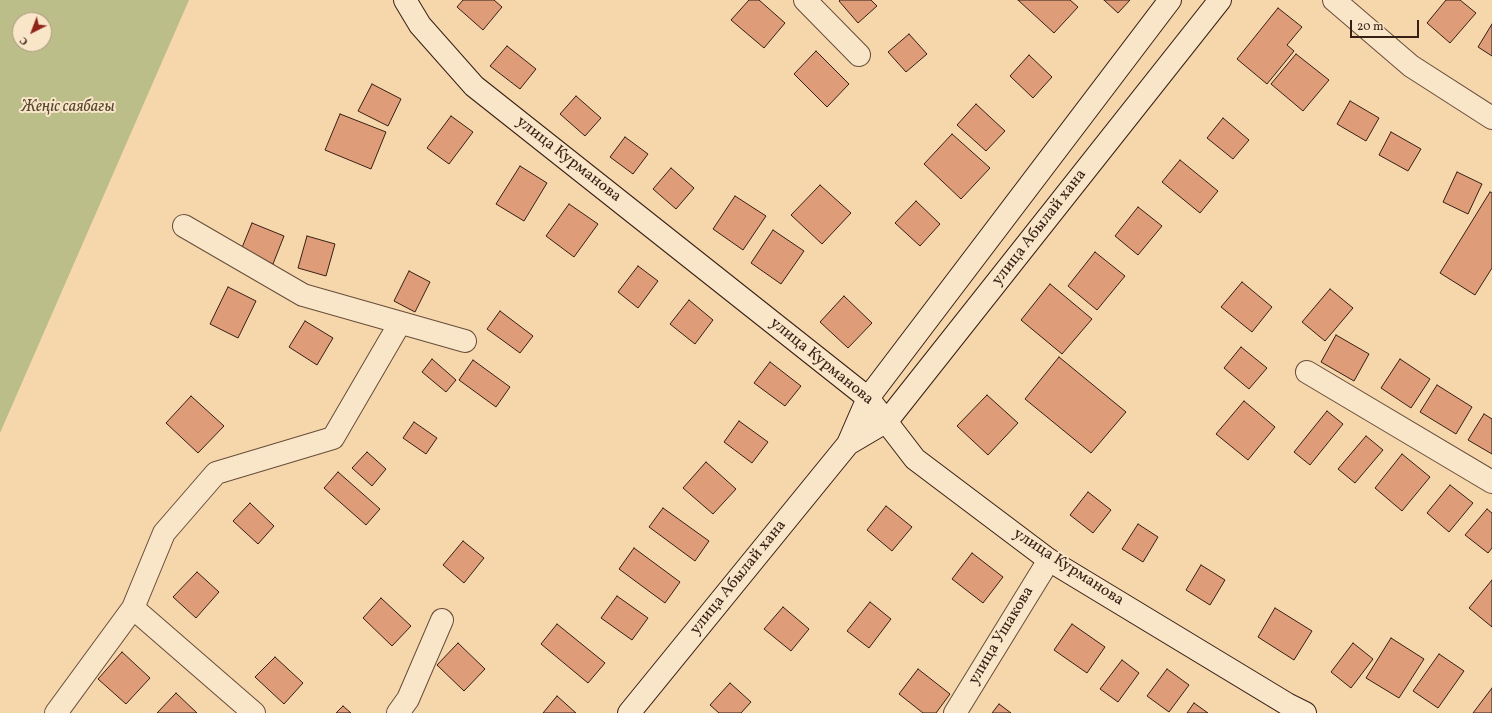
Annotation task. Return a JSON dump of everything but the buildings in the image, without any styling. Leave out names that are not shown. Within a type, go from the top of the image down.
[{"type":"street","name":"улица Курманова","points":[[405,0],[420,25],[474,86],[868,398],[915,459],[1049,560],[1290,710]]},
{"type":"street","points":[[805,0],[859,55]]},
{"type":"street","name":"улица Абылай хана","points":[[629,713],[848,444],[868,398],[1170,0]]},
{"type":"street","name":"улица Абылай хана","points":[[848,444],[887,421],[1220,0]]},
{"type":"street","points":[[1334,0],[1410,66],[1492,118]]},
{"type":"street","points":[[184,226],[303,295],[464,341]]},
{"type":"street","points":[[56,713],[133,608],[164,533],[216,473],[333,438],[400,322]]},
{"type":"street","points":[[1307,372],[1492,482]]},
{"type":"street","name":"улица Ушакова","points":[[955,713],[1049,560]]},
{"type":"street","points":[[133,608],[254,713]]},
{"type":"street","points":[[398,713],[408,699],[442,620]]},
{"type":"green space","name":"Жеңіс саябағы","points":[[0,0],[189,0],[0,433]]}]
